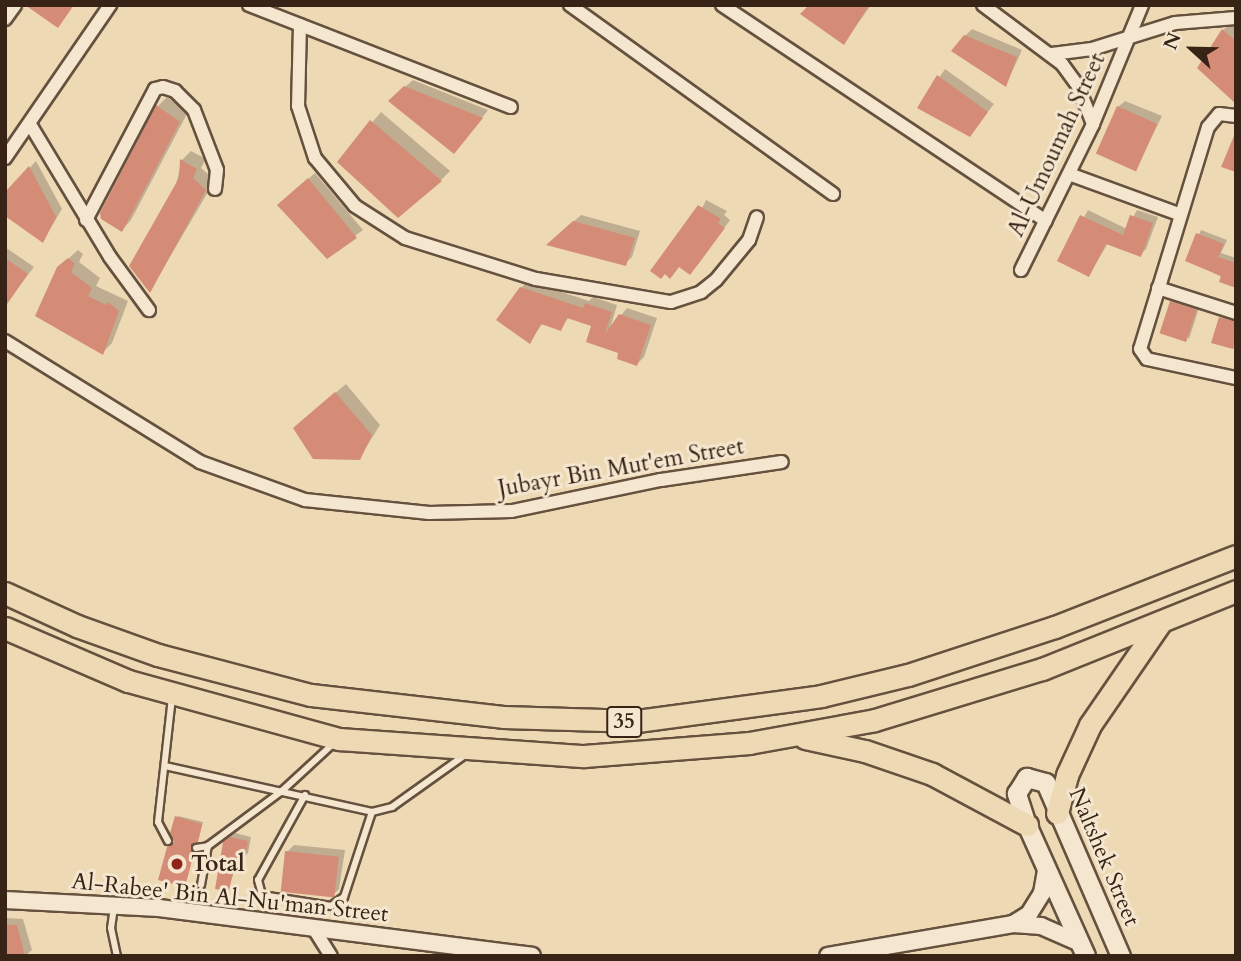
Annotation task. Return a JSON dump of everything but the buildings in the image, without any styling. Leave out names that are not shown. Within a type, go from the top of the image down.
[{"type":"highway","name":"35","points":[[5,593],[77,626],[147,651],[312,695],[503,717],[637,722],[821,696],[908,675],[1055,627],[1236,556]]},
{"type":"highway","name":"35","points":[[5,628],[16,637],[172,695],[339,739],[473,751],[584,756],[677,752],[792,735],[943,702],[1160,623],[1236,591]]},
{"type":"highway","points":[[1057,813],[1067,775],[1090,725],[1160,623]]},
{"type":"highway","points":[[792,735],[910,766],[965,789],[1027,825]]},
{"type":"main road","name":"Naltshek Street","points":[[1083,949],[1027,825],[1017,794],[1027,778],[1046,783],[1121,956]]},
{"type":"street","points":[[5,19],[15,5]]},
{"type":"street","points":[[5,158],[31,126],[110,5]]},
{"type":"street","points":[[249,5],[511,107]]},
{"type":"street","points":[[570,5],[833,194]]},
{"type":"street","points":[[722,5],[1046,221]]},
{"type":"street","points":[[983,5],[1052,54],[1078,86],[1093,124]]},
{"type":"street","name":"Al-Umoumah Street","points":[[1021,270],[1093,124],[1142,5]]},
{"type":"street","points":[[1052,54],[1092,49],[1175,23],[1236,18]]},
{"type":"street","points":[[300,25],[296,73],[303,133],[332,182],[379,224],[465,259],[561,284],[671,302],[701,292],[740,254],[757,217]]},
{"type":"street","points":[[86,219],[155,89],[163,87],[175,91],[194,110],[217,170],[215,188]]},
{"type":"street","points":[[1236,116],[1219,114],[1211,122],[1179,214],[1140,342],[1143,357],[1236,378]]},
{"type":"street","points":[[31,126],[86,219],[149,310]]},
{"type":"street","points":[[1069,174],[1179,214]]},
{"type":"street","points":[[1158,288],[1236,313]]},
{"type":"street","name":"Jubayr Bin Mut'em Street","points":[[5,341],[200,462],[305,500],[429,513],[523,510],[661,480],[782,462]]},
{"type":"street","points":[[1013,924],[1029,914],[1042,893],[1046,870]]},
{"type":"street","name":"Al-Rabee' Bin Al-Nu'man Street","points":[[5,900],[115,904],[532,956]]},
{"type":"street","points":[[828,956],[866,954],[1013,924],[1041,926],[1083,949]]},
{"type":"street","points":[[314,929],[331,956]]},
{"type":"lane","points":[[168,841],[158,822],[172,695]]},
{"type":"lane","points":[[196,848],[208,845],[283,790],[339,739]]},
{"type":"lane","points":[[164,766],[283,790],[372,812],[392,807],[473,751]]},
{"type":"lane","points":[[305,795],[258,880],[262,895],[331,906],[338,902],[344,897],[372,812]]},
{"type":"lane","points":[[201,886],[208,845]]},
{"type":"lane","points":[[115,904],[111,929],[117,956]]},
{"type":"place","name":"Total","points":[[177,864]]}]
